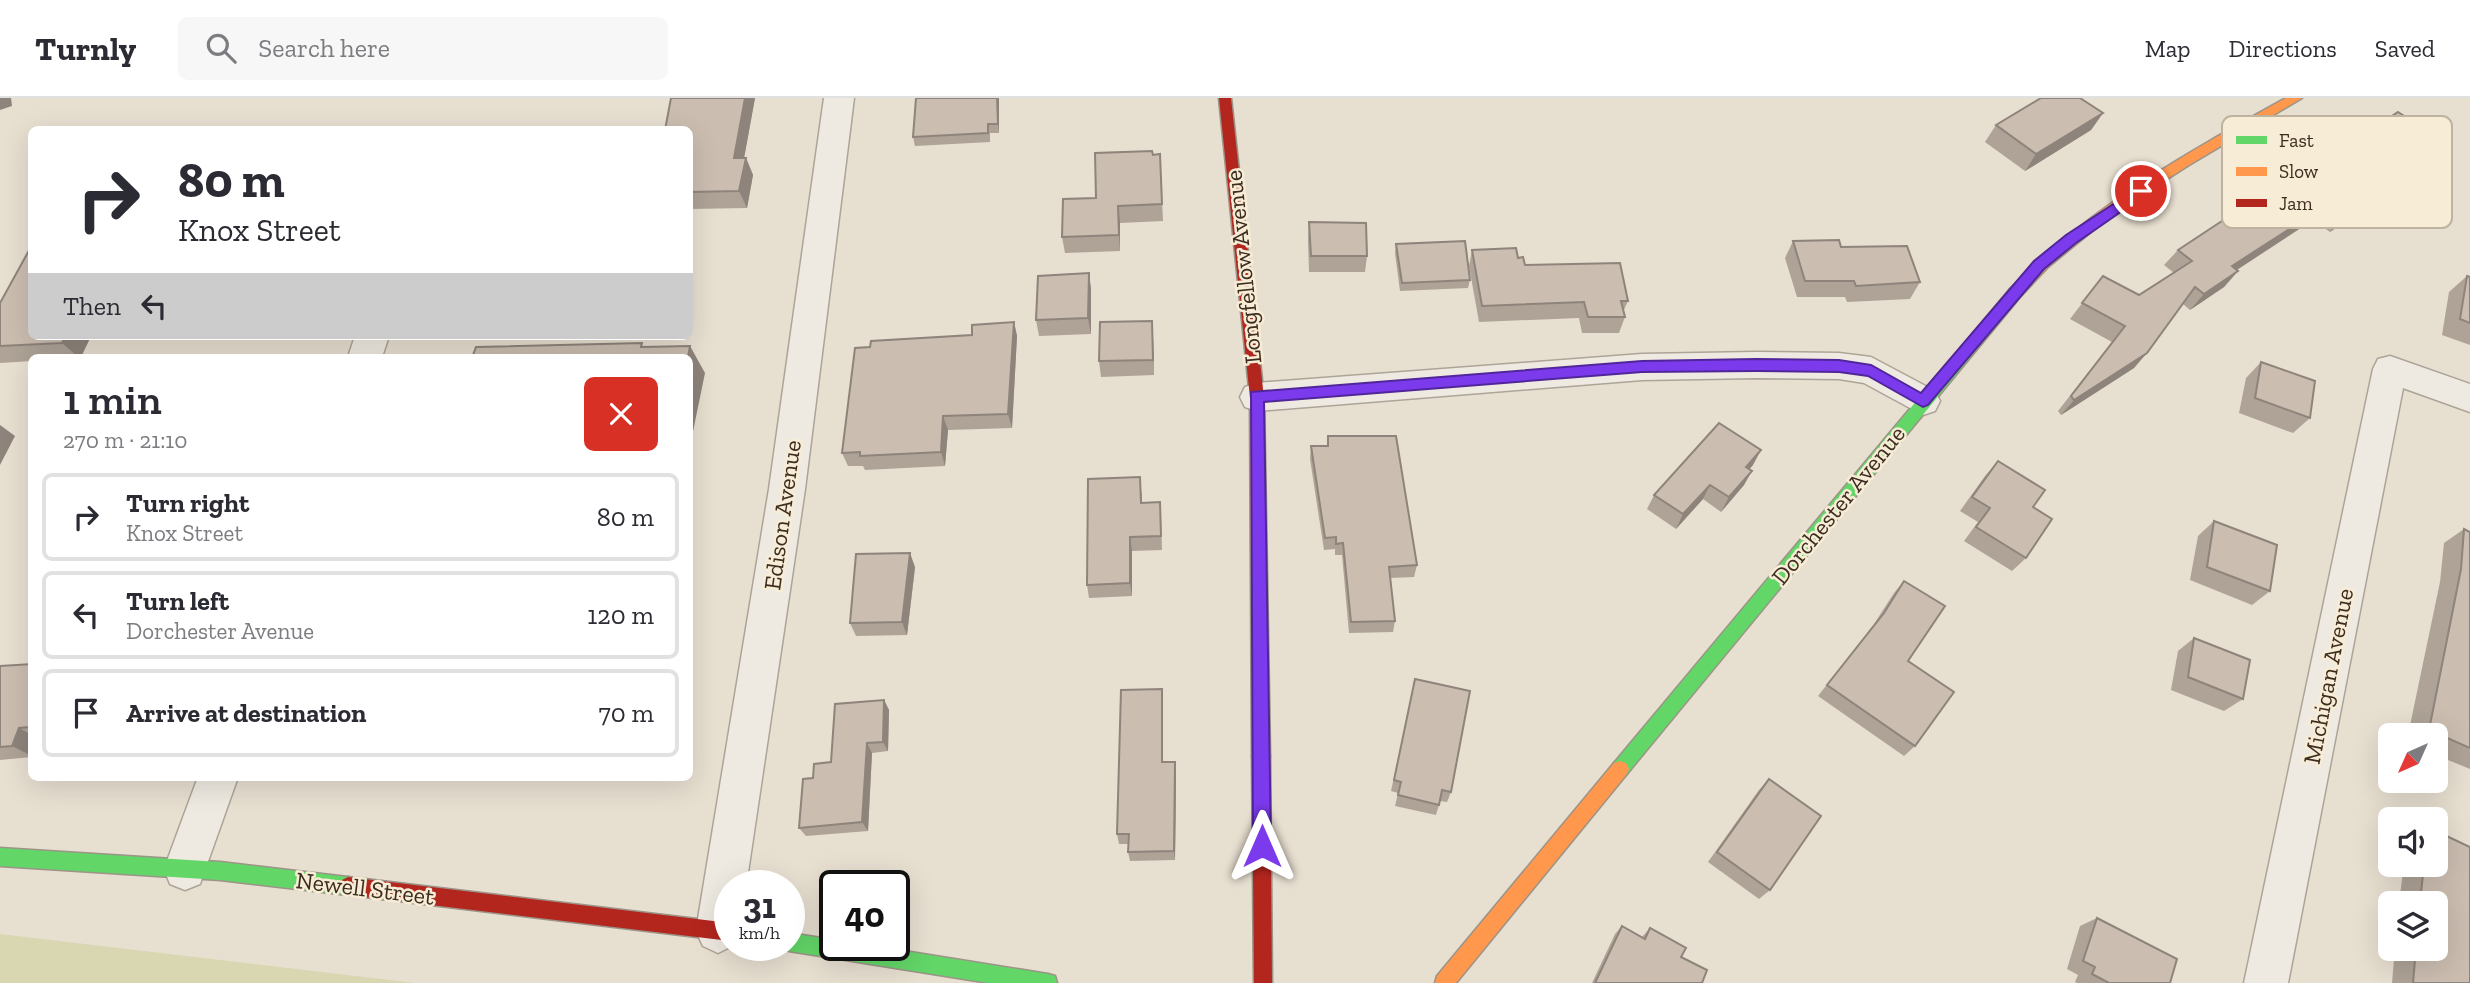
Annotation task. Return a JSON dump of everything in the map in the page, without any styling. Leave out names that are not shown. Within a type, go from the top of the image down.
[{"type":"street","name":"Edison Avenue","points":[[733,870],[839,98]]},
{"type":"street","name":"Longfellow Avenue","points":[[1225,98],[1256,397],[1263,983]]},
{"type":"street","name":"Dorchester Avenue","points":[[2265,116],[2296,98]]},
{"type":"street","name":"Dorchester Avenue","points":[[1444,983],[1923,401],[2039,265],[2071,239],[2186,161],[2222,140]]},
{"type":"street","points":[[1256,397],[1642,367],[1756,365],[1839,366],[1871,371],[1923,401]]},
{"type":"street","name":"Michigan Avenue","points":[[2266,983],[2390,369],[2470,398]]},
{"type":"street","points":[[185,869],[217,781]]},
{"type":"street","name":"Newell Street","points":[[0,857],[185,869],[714,931]]},
{"type":"street","points":[[805,945],[1048,983]]},
{"type":"green space","points":[[0,934],[415,983],[0,983]]},
{"type":"building","points":[[671,98],[745,98],[734,158],[746,158],[739,191],[693,192],[693,126],[666,126]]},
{"type":"building","points":[[916,98],[997,98],[998,124],[988,124],[988,133],[913,137]]},
{"type":"building","points":[[2041,98],[2080,98],[2103,113],[2036,154],[1996,125]]},
{"type":"building","points":[[1152,151],[1153,155],[1160,154],[1162,204],[1118,206],[1119,235],[1062,237],[1063,199],[1096,198],[1095,153]]},
{"type":"building","points":[[2222,221],[2222,228],[2291,228],[2232,266],[2238,271],[2204,294],[2195,287],[2147,353],[2074,400],[2071,396],[2125,326],[2082,303],[2103,276],[2139,295],[2192,261],[2178,250]]},
{"type":"building","points":[[1309,222],[1366,223],[1367,256],[1311,256]]},
{"type":"building","points":[[1839,240],[1841,247],[1907,246],[1920,282],[1856,286],[1854,281],[1805,281],[1793,241]]},
{"type":"building","points":[[1465,241],[1470,280],[1402,283],[1396,244]]},
{"type":"building","points":[[1516,248],[1518,258],[1523,257],[1525,265],[1620,263],[1628,301],[1621,301],[1625,317],[1588,317],[1584,302],[1482,306],[1472,250]]},
{"type":"building","points":[[28,252],[28,340],[64,340],[62,343],[0,346],[0,303]]},
{"type":"building","points":[[1089,273],[1088,318],[1036,320],[1038,276]]},
{"type":"building","points":[[2467,276],[2470,277],[2470,323],[2460,319]]},
{"type":"building","points":[[1152,321],[1153,360],[1099,361],[1100,322]]},
{"type":"building","points":[[1014,322],[1008,414],[943,416],[941,452],[860,456],[860,452],[842,453],[855,348],[870,347],[871,341],[972,335],[972,325]]},
{"type":"building","points":[[642,343],[641,347],[690,346],[689,354],[473,354],[476,347]]},
{"type":"building","points":[[2261,362],[2315,381],[2310,418],[2255,398]]},
{"type":"building","points":[[1719,423],[1761,450],[1746,467],[1752,471],[1729,497],[1710,485],[1683,514],[1654,495]]},
{"type":"building","points":[[1328,436],[1396,436],[1417,565],[1389,567],[1395,621],[1351,622],[1343,543],[1336,544],[1336,537],[1325,538],[1311,446],[1328,446]]},
{"type":"building","points":[[1998,461],[2045,490],[2033,507],[2052,519],[2026,558],[1976,527],[1990,508],[1972,497]]},
{"type":"building","points":[[1140,477],[1141,503],[1160,502],[1161,536],[1130,537],[1130,583],[1087,585],[1088,479]]},
{"type":"building","points":[[2214,521],[2277,545],[2270,591],[2207,567]]},
{"type":"building","points":[[2464,529],[2470,532],[2470,748],[2448,738],[2448,723],[2430,723],[2461,569]]},
{"type":"building","points":[[910,553],[902,622],[850,623],[856,554]]},
{"type":"building","points":[[1904,581],[1945,606],[1908,661],[1954,692],[1915,746],[1827,685],[1884,613]]},
{"type":"building","points":[[2194,638],[2250,660],[2243,699],[2188,677]]},
{"type":"building","points":[[28,664],[28,727],[19,728],[12,746],[0,747],[0,666]]},
{"type":"building","points":[[1415,679],[1470,691],[1451,792],[1442,790],[1439,805],[1398,795],[1401,782],[1394,780]]},
{"type":"building","points":[[1162,689],[1162,762],[1175,762],[1174,851],[1128,852],[1129,834],[1117,834],[1121,690]]},
{"type":"building","points":[[884,700],[883,742],[867,743],[862,822],[799,828],[803,779],[813,778],[814,764],[831,762],[835,704]]},
{"type":"building","points":[[1769,779],[1821,816],[1770,890],[1717,852]]},
{"type":"building","points":[[2448,837],[2470,847],[2470,983],[2413,983],[2415,961],[2448,961],[2448,891],[2421,891],[2423,877],[2448,877]]},
{"type":"building","points":[[2097,918],[2177,959],[2170,983],[2109,983],[2092,974],[2095,967],[2083,961]]},
{"type":"building","points":[[1622,926],[1645,939],[1650,928],[1686,948],[1681,957],[1707,970],[1702,983],[1595,983]]},
{"type":"traffic: fast","points":[[1620,769],[2015,293]]},
{"type":"traffic: fast","points":[[0,857],[220,871],[348,886]]},
{"type":"traffic: fast","points":[[805,945],[1048,983]]},
{"type":"traffic: slow","points":[[2264,116],[2296,98]]},
{"type":"traffic: slow","points":[[2015,293],[2075,236],[2110,210],[2146,185],[2222,140]]},
{"type":"traffic: slow","points":[[1257,398],[1261,756]]},
{"type":"traffic: slow","points":[[1444,983],[1620,769]]},
{"type":"traffic: jam","points":[[1225,98],[1257,398]]},
{"type":"traffic: jam","points":[[1261,756],[1263,983]]},
{"type":"traffic: jam","points":[[348,886],[714,930]]},
{"type":"route","points":[[1262,846],[1256,397],[1642,367],[1756,365],[1839,366],[1871,371],[1923,401],[2039,265],[2071,239],[2141,191]]}]
